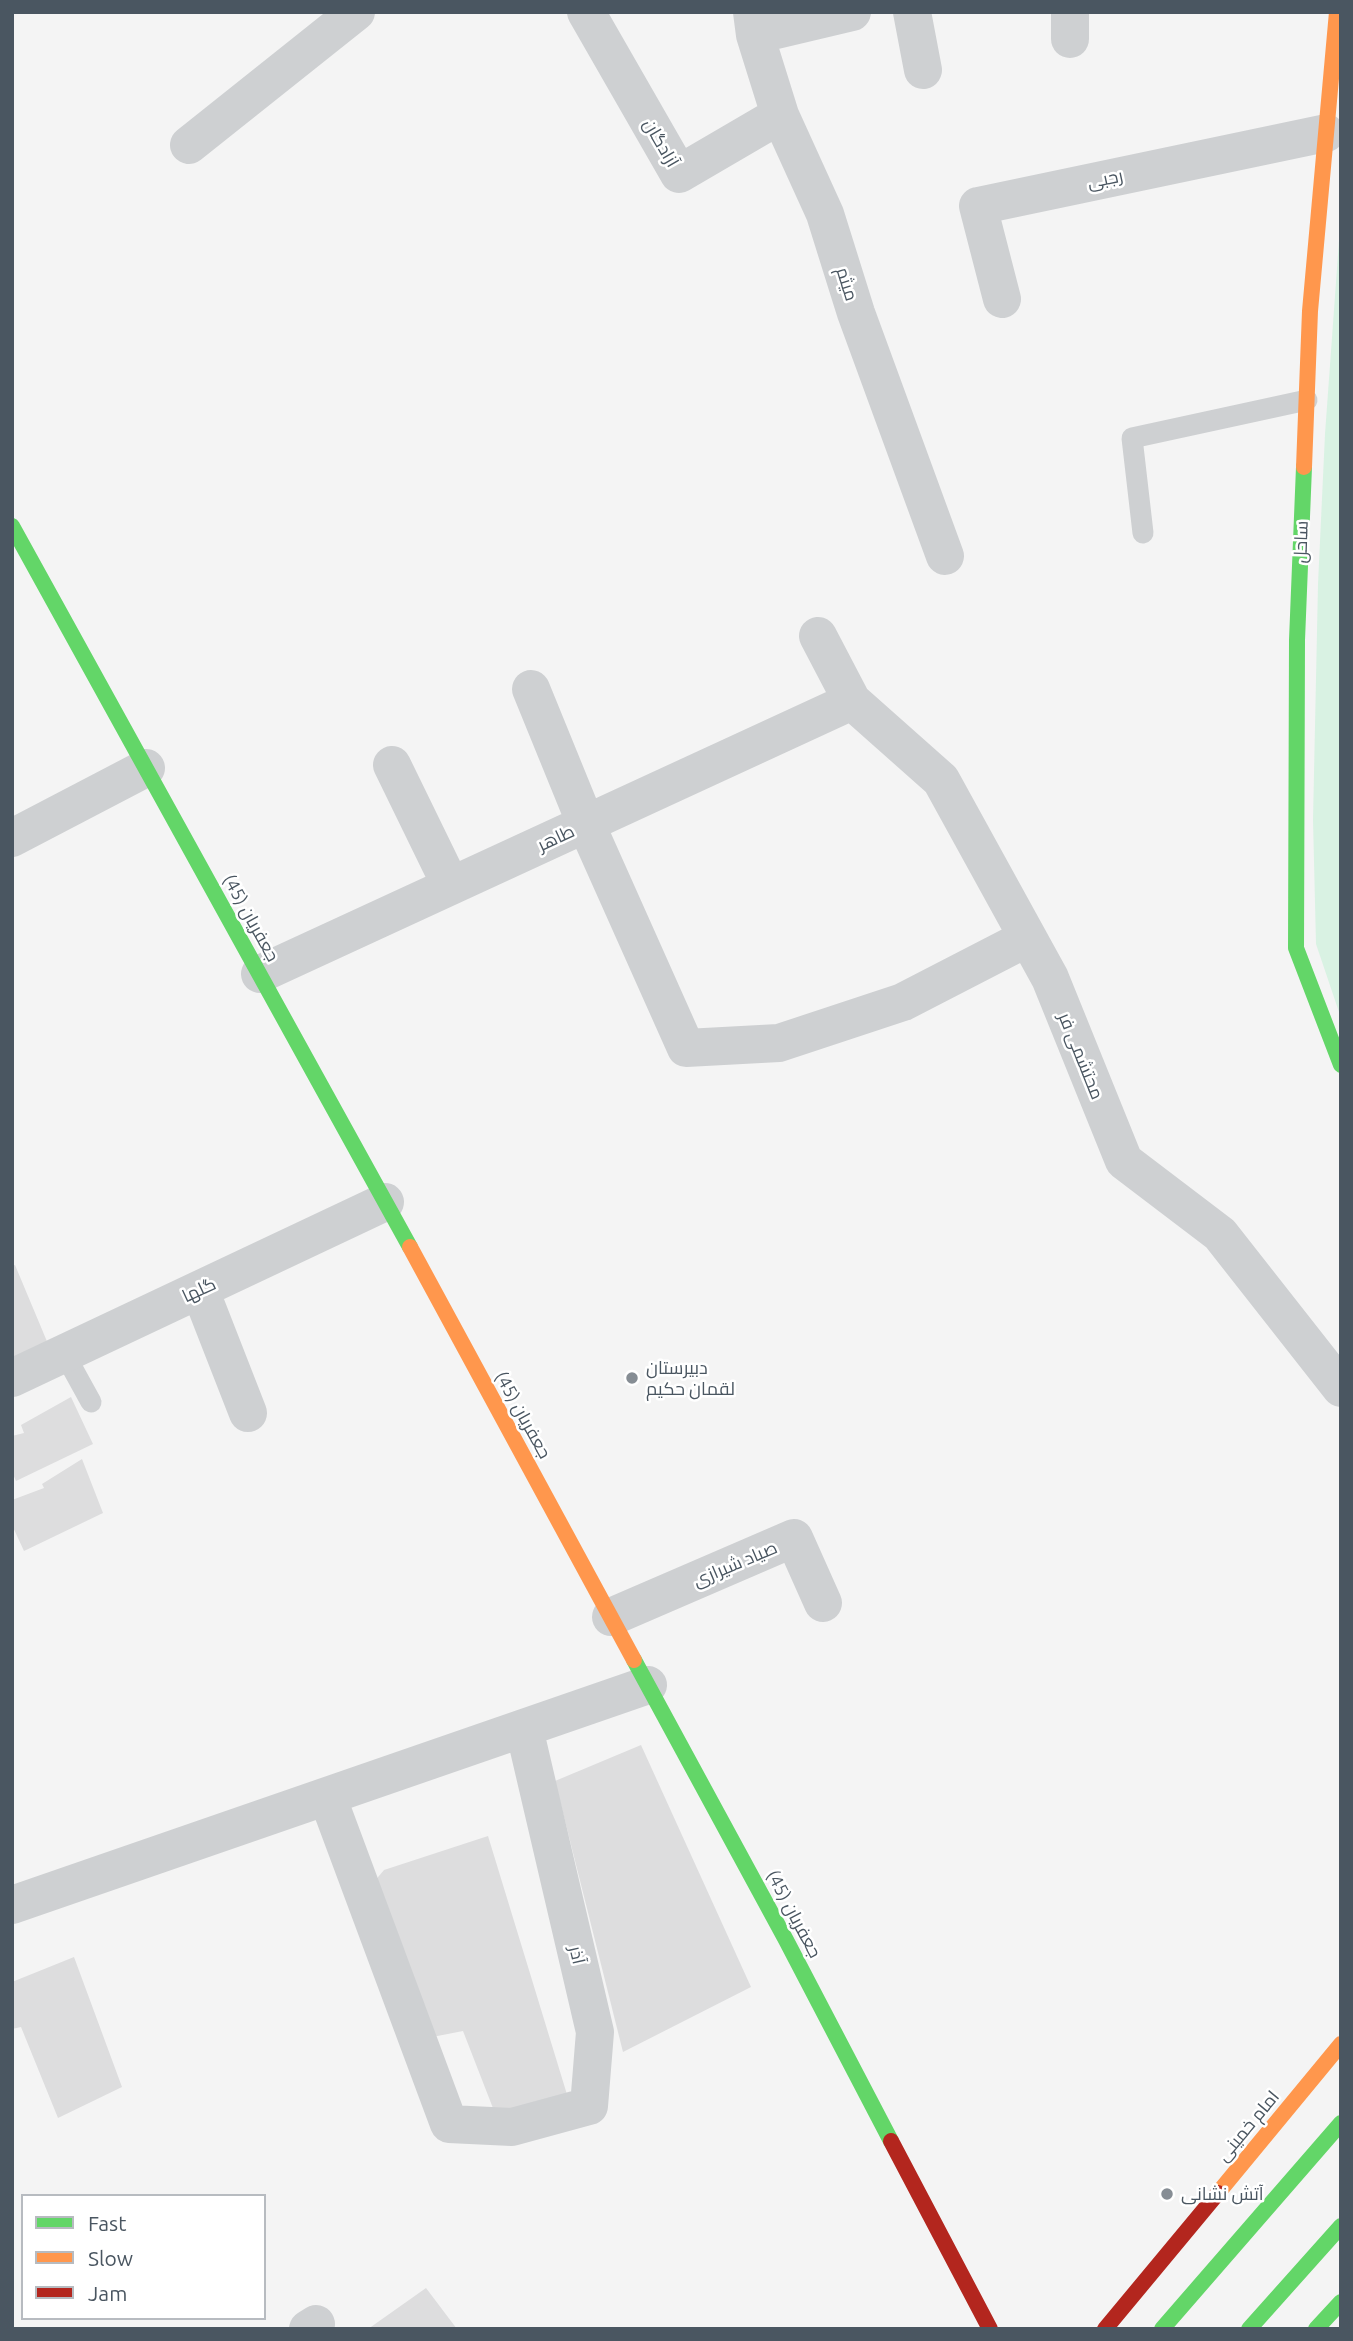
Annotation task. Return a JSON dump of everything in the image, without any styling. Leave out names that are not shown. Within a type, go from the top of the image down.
[{"type":"main road","name":"ساحل","points":[[1337,12],[1310,311],[1297,640],[1296,948],[1341,1065]]},
{"type":"main road","name":"جعفریان (45)","points":[[12,526],[648,1685],[786,1940],[990,2329]]},
{"type":"main road","name":"امام خمینی","points":[[1105,2329],[1341,2044]]},
{"type":"main road","points":[[1162,2329],[1341,2123]]},
{"type":"main road","points":[[1249,2329],[1341,2226]]},
{"type":"main road","points":[[1316,2329],[1341,2302]]},
{"type":"street","points":[[189,145],[356,12]]},
{"type":"street","name":"آزادگان","points":[[586,12],[679,174],[779,115]]},
{"type":"street","points":[[754,24],[852,12]]},
{"type":"street","points":[[912,12],[923,69]]},
{"type":"street","name":"میثم","points":[[754,24],[779,115],[825,214],[856,313],[945,556]]},
{"type":"street","name":"رجبی","points":[[1002,299],[978,206],[1326,134]]},
{"type":"street","points":[[818,636],[852,701]]},
{"type":"street","points":[[531,689],[586,824],[685,1048],[779,1043],[903,1002],[1027,938]]},
{"type":"street","name":"طاهر","points":[[260,974],[852,701]]},
{"type":"street","name":"محتشمی فر","points":[[852,701],[940,780],[1050,978],[1124,1161],[1220,1234],[1341,1388]]},
{"type":"street","points":[[392,765],[451,886]]},
{"type":"street","points":[[12,838],[146,768]]},
{"type":"street","name":"گلها","points":[[12,1378],[385,1202]]},
{"type":"street","points":[[200,1290],[248,1413]]},
{"type":"street","name":"صیاد شیرازی","points":[[611,1617],[794,1538],[823,1603]]},
{"type":"street","points":[[12,1905],[648,1685]]},
{"type":"street","name":"آذر","points":[[327,1796],[449,2124],[512,2127],[589,2106],[595,2032],[524,1728]]},
{"type":"lane","points":[[1143,533],[1132,438],[1307,400]]},
{"type":"lane","points":[[64,1353],[91,1402]]},
{"type":"green space","points":[[1341,213],[1341,1018],[1316,944],[1313,820],[1318,584],[1325,434]]},
{"type":"building","points":[[15,1265],[51,1351],[12,1369],[12,1266]]},
{"type":"building","points":[[71,1397],[93,1444],[16,1481],[12,1472],[12,1436],[24,1433],[21,1425]]},
{"type":"building","points":[[82,1459],[103,1513],[24,1551],[12,1525],[12,1500],[44,1488],[42,1484]]},
{"type":"building","points":[[641,1745],[751,1987],[623,2052],[555,1781]]},
{"type":"building","points":[[488,1836],[569,2101],[498,2121],[463,2031],[422,2039],[368,1889],[384,1870]]},
{"type":"building","points":[[74,1957],[122,2087],[58,2118],[21,2027],[12,2029],[12,1982]]},
{"type":"building","points":[[426,2288],[457,2329],[368,2329]]},
{"type":"traffic: fast","points":[[1304,467],[1297,640],[1296,948],[1341,1065]]},
{"type":"traffic: fast","points":[[12,526],[410,1247]]},
{"type":"traffic: fast","points":[[634,1660],[786,1940],[891,2141]]},
{"type":"traffic: fast","points":[[1162,2329],[1341,2123]]},
{"type":"traffic: fast","points":[[1249,2329],[1341,2226]]},
{"type":"traffic: fast","points":[[1316,2329],[1341,2302]]},
{"type":"traffic: slow","points":[[1304,467],[1310,311],[1337,12]]},
{"type":"traffic: slow","points":[[410,1247],[634,1660]]},
{"type":"traffic: slow","points":[[1218,2193],[1341,2044]]},
{"type":"traffic: jam","points":[[891,2141],[990,2329]]},
{"type":"traffic: jam","points":[[1105,2329],[1218,2193]]},
{"type":"place","name":"دبیرستان لقمان حکیم","points":[[632,1378]]},
{"type":"place","name":"آتش نشانی","points":[[1167,2194]]}]
